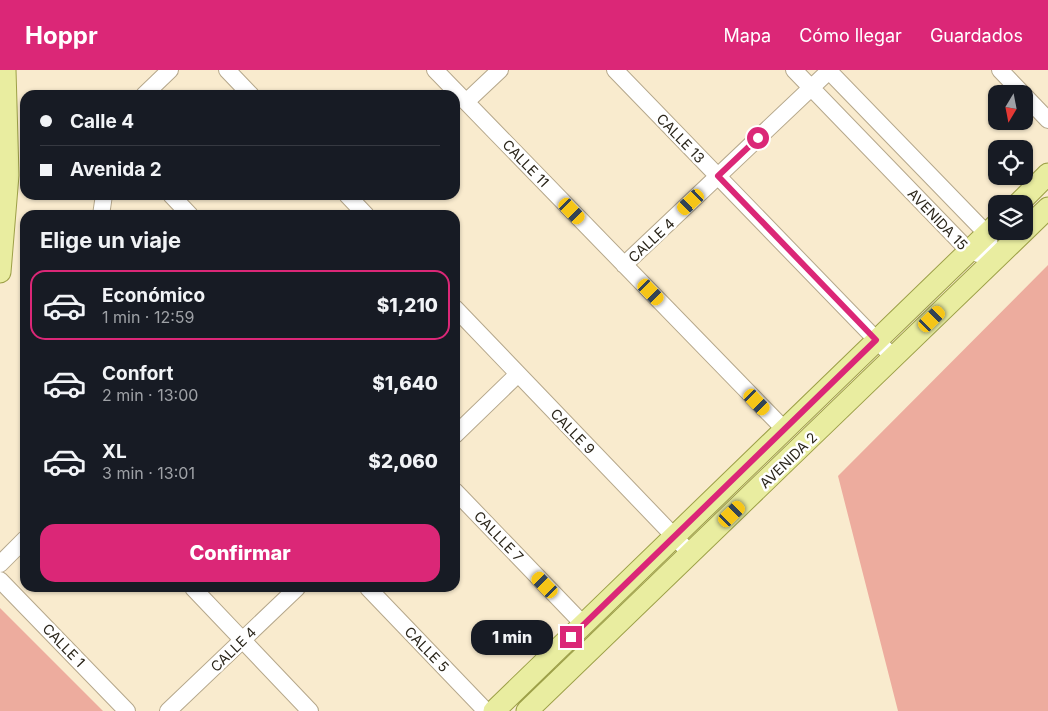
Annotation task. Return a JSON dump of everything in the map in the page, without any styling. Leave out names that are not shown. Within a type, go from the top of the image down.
[{"type":"main road","points":[[0,272],[8,175],[5,70]]},
{"type":"main road","points":[[1027,195],[1048,174]]},
{"type":"main road","name":"AVENIDA 2","points":[[527,711],[1048,208]]},
{"type":"main road","name":"AVENIDA 2","points":[[494,711],[988,233]]},
{"type":"street","points":[[149,90],[170,70]]},
{"type":"street","points":[[227,70],[246,90]]},
{"type":"street","name":"CALLE 11","points":[[435,70],[454,90]]},
{"type":"street","points":[[466,102],[500,70]]},
{"type":"street","name":"CALLE 13","points":[[616,70],[893,357]]},
{"type":"street","name":"AVENIDA 15","points":[[794,70],[969,252],[995,260],[993,240]]},
{"type":"street","name":"CALLE 4","points":[[624,265],[829,70]]},
{"type":"street","name":"AVENIDA 15","points":[[829,70],[988,225]]},
{"type":"street","points":[[1000,70],[1014,85]]},
{"type":"street","name":"CALLE 11","points":[[460,96],[784,429]]},
{"type":"street","points":[[1033,104],[1048,120]]},
{"type":"street","points":[[176,200],[185,210]]},
{"type":"street","name":"CALLE 9","points":[[460,313],[691,554]]},
{"type":"street","points":[[460,430],[518,374]]},
{"type":"street","name":"CALLLE 7","points":[[460,496],[584,625]]},
{"type":"street","points":[[0,564],[20,544]]},
{"type":"street","name":"CALLE 1","points":[[0,580],[127,711]]},
{"type":"street","points":[[197,592],[310,711]]},
{"type":"street","name":"CALLE 4","points":[[168,711],[293,592]]},
{"type":"street","name":"CALLE 5","points":[[372,592],[486,711]]},
{"type":"shaded area","points":[[1048,265],[1048,711],[898,711],[838,476]]},
{"type":"shaded area","points":[[0,608],[103,711],[0,711]]},
{"type":"route","points":[[571,637],[876,340],[718,176],[758,138]]}]
